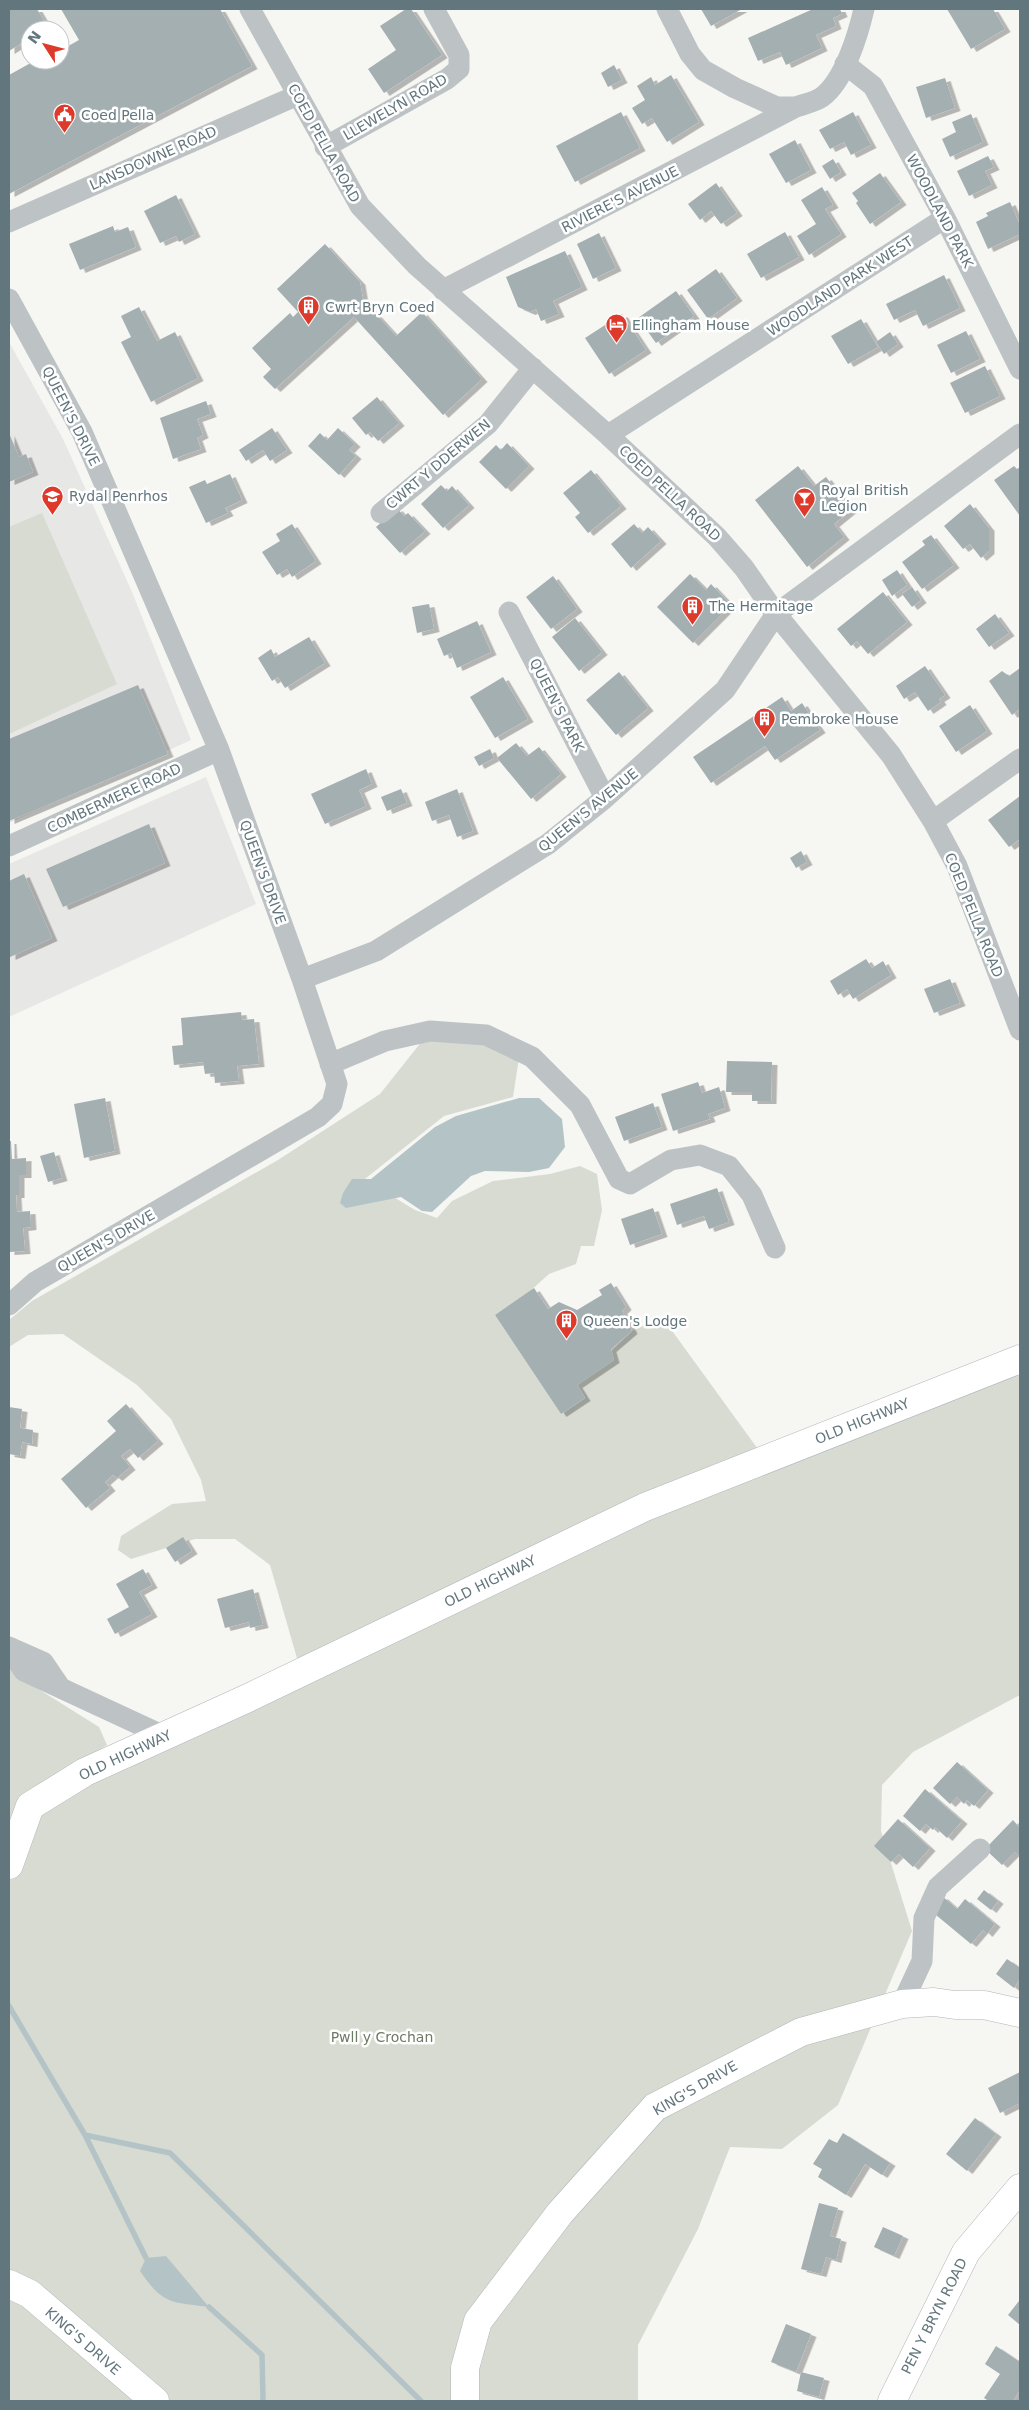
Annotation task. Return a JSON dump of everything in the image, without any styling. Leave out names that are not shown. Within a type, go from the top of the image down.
[{"type":"main road","name":"OLD HIGHWAY","points":[[9,1865],[30,1806],[85,1772],[645,1507],[1020,1358]]},
{"type":"main road","name":"KING'S DRIVE","points":[[465,2401],[465,2368],[478,2321],[560,2214],[654,2108],[801,2032],[902,2004],[934,2002],[955,2005],[984,2005],[1020,2013]]},
{"type":"main road","name":"PEN Y BRYN ROAD","points":[[892,2401],[966,2252],[1020,2188]]},
{"type":"main road","name":"KING'S DRIVE","points":[[9,2284],[30,2294],[155,2401]]},
{"type":"street","name":"COED PELLA ROAD","points":[[250,9],[325,147],[360,206],[417,266],[608,435],[717,537],[744,568],[776,614],[891,755],[933,821],[957,866],[1020,1030]]},
{"type":"street","name":"LLEWELYN ROAD","points":[[325,147],[447,79],[459,69],[459,55],[434,9]]},
{"type":"street","points":[[668,9],[690,54],[704,70],[735,88],[776,107],[796,107]]},
{"type":"street","name":"RIVIERE'S AVENUE","points":[[443,290],[796,107],[821,98],[836,84],[846,64],[864,9]]},
{"type":"street","name":"WOODLAND PARK","points":[[846,64],[873,86],[945,218],[1020,369]]},
{"type":"street","name":"LANSDOWNE ROAD","points":[[9,222],[298,95]]},
{"type":"street","name":"WOODLAND PARK WEST","points":[[608,435],[945,218]]},
{"type":"street","name":"QUEEN'S DRIVE","points":[[9,299],[82,432],[219,750],[302,979],[337,1084],[332,1104],[318,1117],[35,1282],[9,1305]]},
{"type":"street","name":"CWRT Y DDERWEN","points":[[381,513],[488,424],[533,368]]},
{"type":"street","name":"QUEEN'S AVENUE","points":[[302,979],[376,951],[548,844],[605,798],[725,690],[776,614],[1020,434]]},
{"type":"street","name":"QUEEN'S PARK","points":[[509,612],[605,798]]},
{"type":"street","name":"COMBERMERE ROAD","points":[[9,846],[219,750]]},
{"type":"street","points":[[933,821],[1020,759]]},
{"type":"street","points":[[330,1064],[385,1041],[430,1031],[486,1035],[532,1057],[580,1105],[619,1179],[630,1184],[671,1160],[700,1155],[728,1166],[752,1195],[776,1248]]},
{"type":"street","points":[[9,1648],[43,1662],[60,1687],[164,1736]]},
{"type":"street","points":[[902,2004],[922,1961],[924,1918],[938,1887],[980,1849]]},
{"type":"shaded area","name":"Rydal Penrhos","points":[[9,342],[63,439],[132,592],[191,740],[9,823]]},
{"type":"shaded area","points":[[206,777],[256,904],[9,1017],[9,864]]},
{"type":"shaded area","points":[[519,1098],[539,1098],[562,1119],[565,1147],[549,1168],[529,1172],[485,1171],[471,1176],[432,1212],[422,1211],[401,1197],[346,1208],[340,1203],[343,1193],[352,1179],[371,1179],[435,1127],[456,1116]]},
{"type":"shaded area","points":[[166,2256],[209,2307],[169,2300],[155,2290],[148,2282],[140,2271],[146,2258]]},
{"type":"green space","points":[[42,513],[117,684],[9,734],[9,527]]},
{"type":"green space","name":"Pwll y Crochan","points":[[430,1031],[520,1051],[513,1097],[444,1116],[346,1194],[392,1196],[415,1210],[437,1218],[452,1201],[493,1181],[550,1174],[580,1166],[597,1174],[602,1210],[594,1246],[581,1246],[576,1264],[549,1274],[529,1292],[495,1315],[561,1414],[585,1398],[577,1385],[632,1331],[662,1317],[765,1459],[1020,1359],[1020,1695],[913,1752],[882,1785],[881,1831],[912,1931],[838,2105],[782,2149],[730,2147],[698,2229],[638,2345],[638,2401],[9,2401],[9,1865],[30,1806],[301,1672],[270,1565],[235,1539],[195,1539],[131,1559],[118,1550],[121,1536],[172,1504],[206,1501],[201,1480],[171,1419],[137,1385],[63,1334],[28,1335],[9,1347],[9,1320],[32,1301],[278,1160],[380,1094]]},
{"type":"green space","points":[[9,1667],[16,1675],[99,1727],[107,1745],[22,1801],[9,1832]]},
{"type":"building","points":[[9,9],[37,9],[43,20],[20,20],[20,44],[9,51]]},
{"type":"building","name":"Coed Pella","points":[[61,9],[220,9],[252,66],[9,194],[9,75],[20,69],[70,70],[70,45],[79,40],[70,24],[70,20],[67,20]]},
{"type":"building","points":[[406,9],[411,9],[442,55],[384,93],[368,69],[396,50],[380,26]]},
{"type":"building","points":[[701,9],[742,9],[711,26]]},
{"type":"building","points":[[813,9],[840,9],[842,14],[833,18],[836,26],[816,35],[822,48],[786,65],[780,52],[758,61],[748,38]]},
{"type":"building","points":[[947,9],[993,9],[1005,29],[971,49]]},
{"type":"building","points":[[614,65],[622,80],[608,87],[601,73]]},
{"type":"building","points":[[671,75],[699,122],[667,142],[652,118],[642,124],[632,108],[645,100],[637,86],[651,77],[655,85]]},
{"type":"building","points":[[945,78],[955,108],[926,118],[916,87]]},
{"type":"building","points":[[621,112],[640,148],[575,182],[556,146]]},
{"type":"building","points":[[853,112],[871,145],[851,155],[844,142],[830,149],[819,130]]},
{"type":"building","points":[[971,114],[983,142],[950,157],[942,139],[956,132],[952,122]]},
{"type":"building","points":[[795,140],[811,170],[786,183],[769,154]]},
{"type":"building","points":[[988,156],[994,167],[985,171],[992,185],[969,196],[957,171]]},
{"type":"building","points":[[833,159],[841,172],[830,179],[822,166]]},
{"type":"building","points":[[880,173],[901,202],[870,224],[856,203],[858,201],[852,193]]},
{"type":"building","points":[[716,183],[737,213],[721,224],[711,211],[700,220],[688,204]]},
{"type":"building","points":[[822,187],[833,205],[825,209],[841,234],[809,255],[797,236],[816,224],[801,200]]},
{"type":"building","points":[[176,195],[195,234],[179,242],[176,236],[160,243],[144,211]]},
{"type":"building","points":[[1010,202],[1020,225],[1020,234],[988,249],[976,222],[988,216],[986,213]]},
{"type":"building","points":[[113,226],[115,232],[128,227],[136,247],[80,270],[69,244]]},
{"type":"building","points":[[785,232],[799,257],[761,278],[747,254]]},
{"type":"building","points":[[599,233],[616,268],[593,279],[577,244]]},
{"type":"building","name":"Cwrt Bryn Coed","points":[[325,244],[360,282],[363,300],[396,336],[422,312],[482,379],[443,415],[354,317],[275,389],[263,377],[271,369],[252,348],[290,313],[293,317],[298,312],[277,289]]},
{"type":"building","points":[[565,251],[582,287],[553,301],[559,314],[541,321],[536,309],[530,312],[518,307],[506,277]]},
{"type":"building","points":[[716,269],[737,298],[708,319],[687,290]]},
{"type":"building","points":[[944,275],[960,308],[923,326],[915,310],[894,320],[886,304]]},
{"type":"building","points":[[676,291],[694,316],[656,343],[638,318]]},
{"type":"building","points":[[139,307],[157,341],[175,332],[198,378],[151,402],[121,342],[131,337],[121,316]]},
{"type":"building","name":"Ellingham House","points":[[622,314],[646,350],[609,374],[585,338]]},
{"type":"building","points":[[861,319],[878,347],[848,364],[831,336]]},
{"type":"building","points":[[966,331],[980,359],[951,373],[937,345]]},
{"type":"building","points":[[890,332],[898,344],[884,354],[876,342]]},
{"type":"building","points":[[985,366],[1000,396],[965,413],[950,383]]},
{"type":"building","points":[[377,397],[399,423],[378,441],[370,432],[366,435],[352,418]]},
{"type":"building","points":[[206,401],[211,414],[197,419],[203,435],[197,438],[201,449],[173,459],[160,418]]},
{"type":"building","points":[[272,428],[287,450],[270,461],[263,450],[246,461],[239,450]]},
{"type":"building","points":[[338,428],[355,444],[349,450],[356,456],[339,475],[308,446],[320,433],[327,440]]},
{"type":"building","points":[[9,433],[19,457],[26,454],[33,472],[9,482]]},
{"type":"building","points":[[507,443],[529,466],[506,489],[479,462],[496,445],[501,450]]},
{"type":"building","name":"Royal British Legion","points":[[798,466],[814,486],[826,477],[851,510],[834,524],[844,537],[807,567],[755,500]]},
{"type":"building","points":[[1014,466],[1017,469],[1020,467],[1020,516],[994,480]]},
{"type":"building","points":[[591,470],[621,506],[588,533],[575,517],[580,513],[563,493]]},
{"type":"building","points":[[230,474],[242,500],[225,508],[228,513],[206,523],[189,487],[205,480],[207,484]]},
{"type":"building","points":[[441,485],[447,491],[452,486],[469,505],[443,528],[421,504]]},
{"type":"building","points":[[970,504],[989,528],[989,551],[981,558],[970,544],[963,549],[944,526]]},
{"type":"building","points":[[397,508],[404,516],[408,513],[425,531],[400,553],[376,527]]},
{"type":"building","points":[[292,524],[316,561],[292,577],[287,569],[277,575],[262,552],[280,541],[276,534]]},
{"type":"building","points":[[634,524],[642,533],[648,527],[661,541],[631,568],[611,544]]},
{"type":"building","points":[[931,535],[954,565],[922,589],[902,562],[925,545],[922,541]]},
{"type":"building","points":[[897,570],[907,585],[892,596],[882,580]]},
{"type":"building","name":"The Hermitage","points":[[690,574],[706,590],[711,584],[731,605],[693,643],[657,607]]},
{"type":"building","points":[[553,576],[577,609],[551,629],[526,597]]},
{"type":"building","points":[[912,587],[921,600],[912,607],[902,594]]},
{"type":"building","points":[[883,592],[907,622],[868,654],[857,641],[851,646],[837,629]]},
{"type":"building","points":[[429,604],[434,629],[417,633],[412,607]]},
{"type":"building","points":[[995,614],[1009,633],[989,647],[976,629]]},
{"type":"building","points":[[575,618],[602,652],[579,671],[552,637]]},
{"type":"building","points":[[477,621],[491,652],[457,668],[451,653],[444,656],[437,639]]},
{"type":"building","points":[[309,637],[325,663],[285,688],[278,677],[272,681],[258,658],[271,649],[275,657]]},
{"type":"building","points":[[925,666],[945,695],[939,699],[941,702],[928,711],[915,692],[904,699],[896,686]]},
{"type":"building","points":[[1020,668],[1020,709],[1012,715],[989,681],[1002,671],[1009,676]]},
{"type":"building","points":[[619,672],[648,708],[616,735],[586,700]]},
{"type":"building","points":[[503,677],[528,719],[495,738],[470,697]]},
{"type":"building","points":[[138,685],[168,754],[9,821],[9,739]]},
{"type":"building","name":"Pembroke House","points":[[782,697],[791,711],[802,703],[820,730],[775,760],[765,746],[711,783],[693,757]]},
{"type":"building","points":[[970,705],[987,731],[956,752],[939,726]]},
{"type":"building","points":[[516,743],[527,756],[539,747],[561,774],[531,799],[497,758]]},
{"type":"building","points":[[490,749],[494,758],[479,766],[474,757]]},
{"type":"building","points":[[366,769],[372,784],[359,790],[366,806],[325,824],[311,794]]},
{"type":"building","points":[[401,789],[407,803],[387,811],[381,797]]},
{"type":"building","points":[[457,789],[473,831],[457,837],[449,815],[432,821],[425,802]]},
{"type":"building","points":[[1020,796],[1020,839],[1009,847],[988,820]]},
{"type":"building","points":[[149,824],[165,863],[63,907],[46,869]]},
{"type":"building","points":[[801,851],[807,862],[796,868],[790,858]]},
{"type":"building","points":[[24,874],[52,938],[10,957],[9,881]]},
{"type":"building","points":[[866,959],[872,968],[883,961],[891,975],[853,999],[847,989],[838,995],[830,981]]},
{"type":"building","points":[[950,979],[960,1003],[934,1013],[924,989]]},
{"type":"building","points":[[241,1012],[242,1020],[254,1019],[259,1064],[237,1066],[239,1081],[215,1083],[214,1073],[205,1074],[203,1062],[174,1065],[172,1046],[183,1045],[181,1018]]},
{"type":"building","points":[[727,1061],[772,1062],[771,1101],[752,1101],[752,1092],[726,1092]]},
{"type":"building","points":[[698,1082],[702,1093],[719,1087],[725,1108],[708,1114],[710,1119],[673,1131],[661,1094]]},
{"type":"building","points":[[105,1098],[115,1151],[84,1158],[74,1104]]},
{"type":"building","points":[[653,1103],[662,1127],[624,1141],[615,1117]]},
{"type":"building","points":[[9,1141],[11,1141],[12,1159],[26,1158],[26,1175],[19,1175],[19,1195],[16,1195],[17,1212],[30,1211],[31,1227],[23,1228],[25,1251],[9,1252]]},
{"type":"building","points":[[54,1152],[62,1178],[48,1182],[40,1156]]},
{"type":"building","points":[[717,1188],[729,1222],[709,1229],[704,1216],[677,1225],[670,1204]]},
{"type":"building","points":[[653,1208],[662,1234],[630,1245],[621,1219]]},
{"type":"building","name":"Queen's Lodge","points":[[611,1283],[626,1307],[622,1311],[632,1331],[611,1349],[614,1360],[577,1385],[585,1398],[561,1414],[495,1315],[534,1288],[548,1309],[559,1302],[577,1310],[602,1295],[599,1290]]},
{"type":"building","points":[[126,1404],[158,1441],[138,1458],[130,1449],[121,1456],[130,1467],[117,1478],[113,1475],[105,1482],[110,1488],[86,1508],[61,1479],[116,1431],[107,1421]]},
{"type":"building","points":[[9,1407],[22,1409],[20,1428],[33,1430],[32,1444],[22,1442],[20,1456],[9,1454]]},
{"type":"building","points":[[183,1537],[192,1551],[175,1562],[166,1548]]},
{"type":"building","points":[[143,1569],[152,1585],[139,1592],[152,1614],[115,1634],[107,1619],[129,1607],[116,1584]]},
{"type":"building","points":[[253,1589],[263,1625],[250,1628],[249,1622],[225,1628],[217,1599]]},
{"type":"building","points":[[957,1762],[988,1790],[974,1806],[967,1800],[964,1804],[957,1797],[950,1804],[933,1788]]},
{"type":"building","points":[[925,1789],[962,1821],[947,1838],[935,1827],[933,1830],[926,1824],[920,1831],[903,1816]]},
{"type":"building","points":[[898,1819],[930,1848],[913,1867],[899,1854],[891,1862],[874,1846]]},
{"type":"building","points":[[1013,1820],[1020,1828],[1020,1855],[1015,1852],[1002,1865],[985,1849]]},
{"type":"building","points":[[984,1890],[998,1901],[991,1910],[977,1899]]},
{"type":"building","points":[[942,1896],[957,1909],[965,1899],[995,1924],[987,1934],[983,1930],[971,1944],[930,1910]]},
{"type":"building","points":[[1007,1959],[1020,1968],[1020,1979],[1014,1988],[996,1974]]},
{"type":"building","points":[[1020,2072],[1020,2103],[1000,2113],[988,2088]]},
{"type":"building","points":[[975,2118],[996,2134],[967,2171],[946,2154]]},
{"type":"building","points":[[843,2133],[890,2163],[882,2175],[865,2164],[846,2195],[818,2177],[822,2169],[813,2164],[829,2139],[837,2143]]},
{"type":"building","points":[[819,2203],[838,2208],[830,2236],[841,2239],[836,2260],[826,2257],[821,2274],[801,2269]]},
{"type":"building","points":[[883,2227],[903,2236],[894,2256],[874,2247]]},
{"type":"building","points":[[1020,2302],[1020,2325],[1008,2315]]},
{"type":"building","points":[[786,2324],[811,2334],[796,2372],[771,2362]]},
{"type":"building","points":[[996,2346],[1020,2362],[1020,2390],[1013,2401],[989,2401],[984,2398],[1000,2374],[985,2364]]},
{"type":"building","points":[[801,2372],[824,2378],[819,2397],[797,2391]]},
{"type":"waterway","points":[[9,2006],[85,2135],[146,2258]]},
{"type":"waterway","points":[[85,2135],[170,2153],[421,2401]]},
{"type":"waterway","points":[[209,2307],[262,2355],[263,2401]]},
{"type":"place","name":"Coed Pella","points":[[65,134]]},
{"type":"place","name":"Cwrt Bryn Coed","points":[[309,326]]},
{"type":"place","name":"Ellingham House","points":[[616,344]]},
{"type":"place","name":"Rydal Penrhos","points":[[53,515]]},
{"type":"place","name":"Royal British Legion","points":[[805,517]]},
{"type":"place","name":"The Hermitage","points":[[693,625]]},
{"type":"place","name":"Pembroke House","points":[[765,738]]},
{"type":"place","name":"Queen's Lodge","points":[[567,1340]]}]
